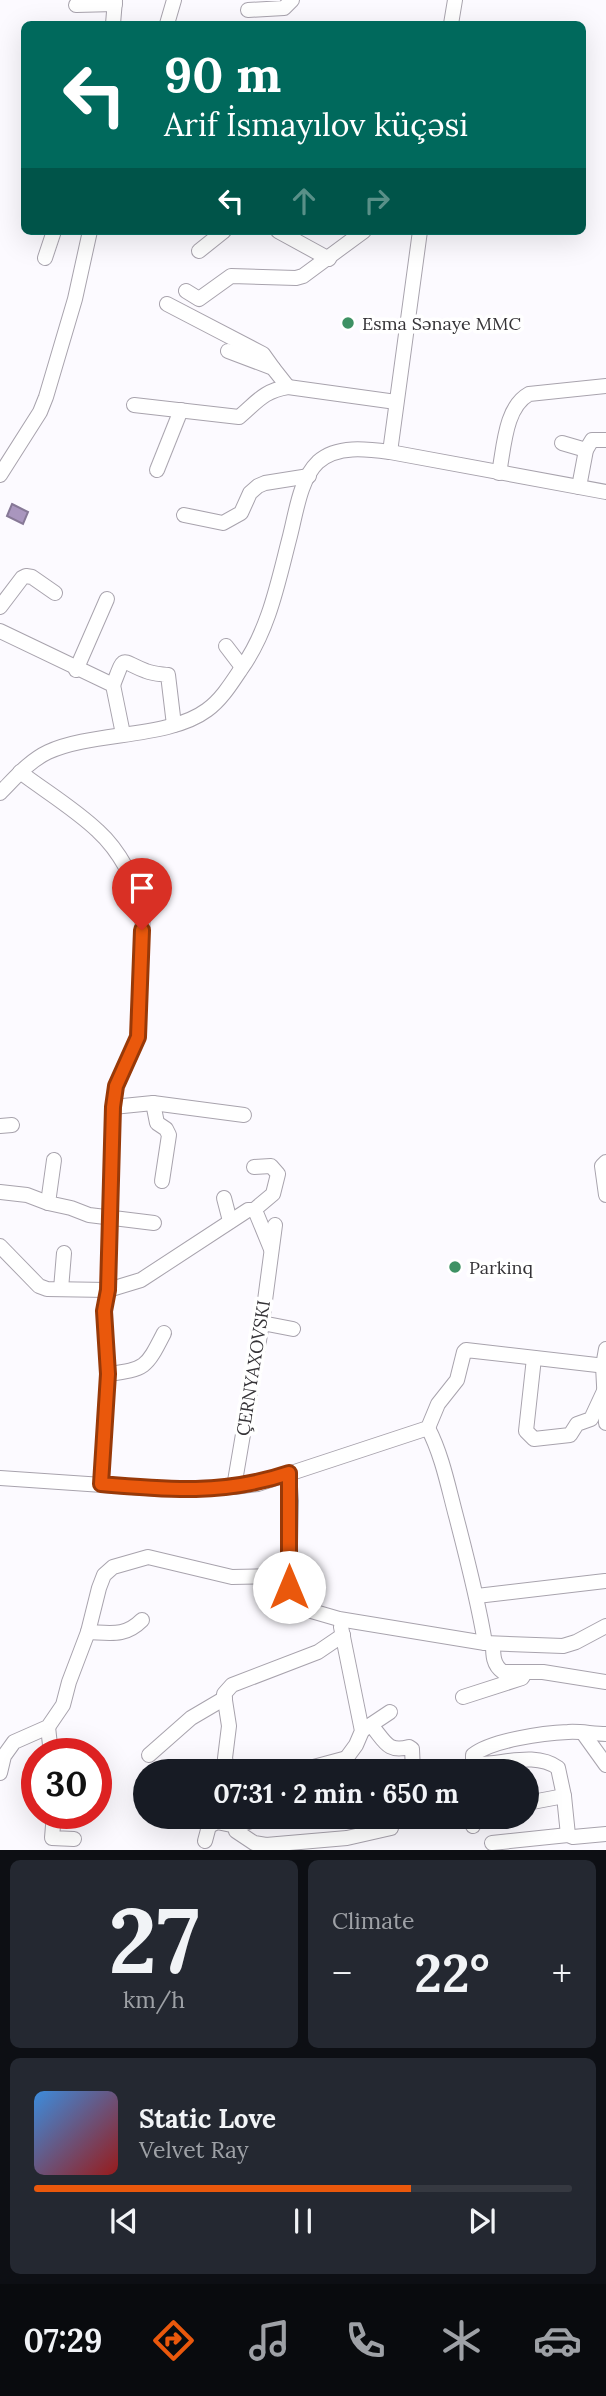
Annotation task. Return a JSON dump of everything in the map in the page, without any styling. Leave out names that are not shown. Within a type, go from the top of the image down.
[{"type":"street","points":[[168,21],[174,0]]},
{"type":"street","points":[[248,10],[284,8],[292,0]]},
{"type":"street","points":[[452,21],[455,0]]},
{"type":"street","points":[[76,5],[115,2],[113,21]]},
{"type":"street","points":[[45,258],[53,235]]},
{"type":"street","points":[[0,475],[40,412],[46,397],[75,299],[89,235]]},
{"type":"street","points":[[199,251],[219,235]]},
{"type":"street","points":[[285,235],[329,259]]},
{"type":"street","points":[[186,291],[199,299],[232,276],[296,278],[329,259],[359,235]]},
{"type":"street","points":[[390,452],[419,235]]},
{"type":"street","points":[[167,304],[263,354],[288,387]]},
{"type":"street","points":[[228,351],[273,368]]},
{"type":"street","points":[[499,473],[511,417],[522,398],[529,394],[606,386]]},
{"type":"street","points":[[134,405],[239,417],[272,390],[288,387],[396,402]]},
{"type":"street","points":[[157,470],[181,410]]},
{"type":"street","points":[[579,487],[586,450],[592,440],[606,440]]},
{"type":"street","points":[[562,443],[586,450]]},
{"type":"street","points":[[0,444],[15,450]]},
{"type":"street","points":[[0,793],[20,772],[51,751],[187,721],[207,710],[221,696],[242,667],[267,620],[309,476],[319,462],[335,452],[360,449],[390,452],[606,492]]},
{"type":"street","points":[[184,515],[223,523],[241,513],[250,494],[258,486],[309,476]]},
{"type":"street","points":[[0,607],[26,576],[32,577],[55,593]]},
{"type":"street","points":[[76,670],[107,599]]},
{"type":"street","points":[[0,631],[76,670],[113,685]]},
{"type":"street","points":[[226,646],[242,667]]},
{"type":"street","points":[[122,734],[113,685],[125,661],[144,671],[168,675],[174,725]]},
{"type":"street","points":[[20,772],[99,831],[128,873],[143,911],[138,1037],[116,1086],[113,1107],[108,1290],[104,1311],[108,1374],[101,1484]]},
{"type":"street","points":[[113,1107],[153,1103],[244,1115]]},
{"type":"street","points":[[153,1103],[157,1123],[166,1129],[169,1135],[162,1181]]},
{"type":"street","points":[[48,1203],[54,1160]]},
{"type":"street","points":[[606,1161],[602,1166],[606,1195]]},
{"type":"street","points":[[0,1246],[39,1286],[47,1289],[108,1290],[141,1280],[230,1221],[248,1210],[254,1210],[273,1194],[278,1174],[271,1167],[254,1167]]},
{"type":"street","points":[[0,1192],[27,1195],[89,1215],[154,1223]]},
{"type":"street","points":[[224,1198],[230,1221]]},
{"type":"street","points":[[254,1210],[271,1249]]},
{"type":"street","name":"ÇERNYAXOVSKI","points":[[234,1488],[262,1323],[275,1225]]},
{"type":"street","points":[[61,1289],[64,1253]]},
{"type":"street","points":[[262,1323],[293,1329]]},
{"type":"street","points":[[108,1374],[145,1366],[164,1333]]},
{"type":"street","points":[[606,1349],[606,1423]]},
{"type":"street","points":[[605,1366],[466,1350],[457,1380],[438,1404],[428,1428],[438,1449],[497,1668],[503,1672],[543,1672],[606,1682]]},
{"type":"street","points":[[534,1358],[526,1431],[534,1439],[570,1435],[577,1424],[591,1419],[604,1391]]},
{"type":"street","points":[[0,1478],[161,1489],[234,1488],[258,1484],[428,1428]]},
{"type":"street","points":[[289,1473],[291,1511],[288,1576],[291,1595],[296,1603],[308,1610],[339,1619],[489,1644],[563,1646],[606,1626]]},
{"type":"street","points":[[0,1773],[4,1756],[14,1742],[48,1727],[63,1705],[104,1575],[113,1567],[148,1558],[232,1577],[288,1576]]},
{"type":"street","points":[[477,1596],[605,1581]]},
{"type":"street","points":[[339,1619],[367,1728],[390,1747],[399,1751],[409,1747],[412,1749],[412,1759]]},
{"type":"street","points":[[88,1632],[125,1632],[133,1629],[142,1620]]},
{"type":"street","points":[[225,1759],[229,1726],[224,1694],[232,1685],[318,1652],[343,1635]]},
{"type":"street","points":[[463,1697],[522,1678],[525,1673]]},
{"type":"street","points":[[149,1755],[191,1718],[225,1698]]},
{"type":"street","points":[[343,1759],[347,1758],[367,1728],[390,1712]]},
{"type":"street","points":[[48,1727],[49,1738]]},
{"type":"street","points":[[583,1733],[606,1765]]},
{"type":"street","points":[[568,1835],[560,1773],[553,1765],[521,1760],[476,1764],[474,1755],[478,1751],[504,1743],[547,1734],[606,1734]]},
{"type":"street","points":[[539,1801],[564,1796]]},
{"type":"street","points":[[53,1829],[52,1838],[74,1839]]},
{"type":"street","points":[[205,1841],[208,1829]]},
{"type":"street","points":[[236,1829],[254,1843],[266,1845],[347,1838],[387,1829]]},
{"type":"street","points":[[492,1843],[606,1834]]},
{"type":"shaded area","points":[[12,504],[28,512],[23,524],[7,516]]},
{"type":"place","name":"Esma Sənaye MMC","points":[[348,323]]},
{"type":"place","name":"Parkinq","points":[[455,1267]]},
{"type":"route","points":[[142,930],[138,1037],[116,1086],[113,1107],[108,1290],[104,1311],[108,1374],[101,1484],[161,1489],[217,1489],[258,1484],[289,1473],[289,1587]]}]
